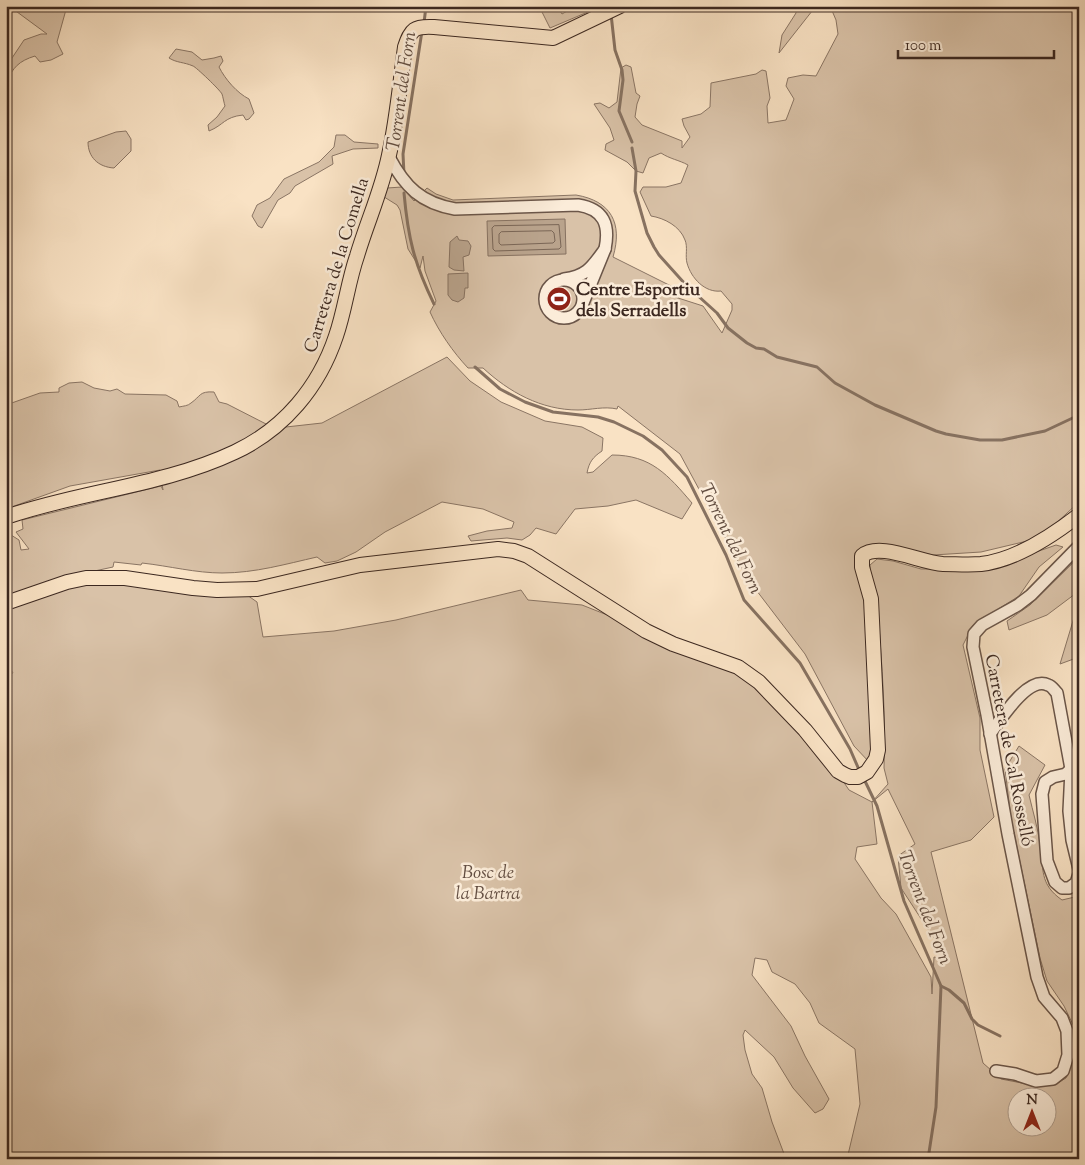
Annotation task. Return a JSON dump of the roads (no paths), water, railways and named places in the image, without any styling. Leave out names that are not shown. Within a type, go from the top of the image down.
[{"type":"main road","name":"Carretera de la Comella","points":[[6,516],[30,508],[145,483],[218,460],[253,442],[284,420],[308,392],[328,358],[336,335],[357,254],[389,157],[405,47],[410,35],[423,27],[553,38],[614,9]]},
{"type":"main road","points":[[6,603],[86,578],[124,578],[217,590],[257,589],[360,565],[498,549],[514,551],[534,560],[656,636],[738,667],[760,682],[805,730],[838,771],[850,777],[860,776],[871,767],[876,759],[878,750],[870,599],[862,567],[862,556],[869,552],[882,550],[931,563],[982,564],[1007,557],[1053,535],[1079,515]]},
{"type":"street","points":[[389,157],[400,177],[419,196],[430,203],[440,206],[455,209],[578,204],[589,206],[596,211],[606,226],[608,236],[605,249],[582,304],[574,314],[562,318],[551,313],[544,302],[544,296],[550,284],[562,279],[576,278],[584,274],[594,265],[605,249]]},
{"type":"street","points":[[562,279],[579,286],[583,297],[582,304]]},
{"type":"street","name":"Carretera de Cal Rosselló","points":[[996,1071],[1036,1080],[1053,1079],[1062,1071],[1068,1055],[1067,1031],[1062,1018],[1044,997],[1037,977],[973,648],[974,634],[982,625],[1032,595],[1079,546]]},
{"type":"street","points":[[990,734],[1021,694],[1033,685],[1044,683],[1050,685],[1057,693],[1071,769],[1068,811],[1079,869]]},
{"type":"street","points":[[1071,769],[1079,783]]},
{"type":"street","points":[[1071,769],[1066,774],[1053,777],[1045,782],[1042,794],[1047,861],[1055,882],[1062,888],[1070,888],[1076,883],[1079,874]]},
{"type":"water","points":[[565,219],[566,254],[488,256],[487,221]]},
{"type":"water","points":[[457,236],[459,240],[468,241],[471,246],[469,255],[463,257],[464,271],[454,270],[449,267],[450,242]]},
{"type":"water","points":[[468,273],[468,288],[465,288],[464,298],[458,302],[452,300],[448,295],[448,274]]},
{"type":"waterway","name":"Torrent del Forn","points":[[424,23],[426,6]]},
{"type":"waterway","points":[[611,14],[615,50],[622,70],[623,80],[619,111],[632,142]]},
{"type":"waterway","name":"Torrent del Forn","points":[[404,174],[403,154],[422,31]]},
{"type":"waterway","points":[[632,148],[636,171],[635,191],[647,233],[654,247],[686,285],[717,313],[728,328],[747,343],[756,348],[764,349],[777,357],[817,367],[835,383],[875,405],[946,434],[980,440],[1002,440],[1045,431],[1079,415]]},
{"type":"waterway","name":"Torrent del Forn","points":[[404,193],[413,250],[421,276],[434,304]]},
{"type":"waterway","name":"Torrent del Forn","points":[[475,367],[500,389],[525,402],[553,412],[598,417],[614,422],[643,436],[662,450],[687,477],[726,555],[744,600],[800,663],[850,749],[860,772]]},
{"type":"waterway","name":"Torrent del Forn","points":[[863,777],[877,806],[904,901],[941,986],[936,1107],[928,1159]]},
{"type":"waterway","points":[[941,986],[949,990],[964,1003],[972,1019],[978,1025],[1000,1036]]},
{"type":"place","name":"Centre Esportiu dels Serradells","points":[[559,299]]},
{"type":"park label","name":"Bosc de la Bartra","points":[[488,882]]}]
